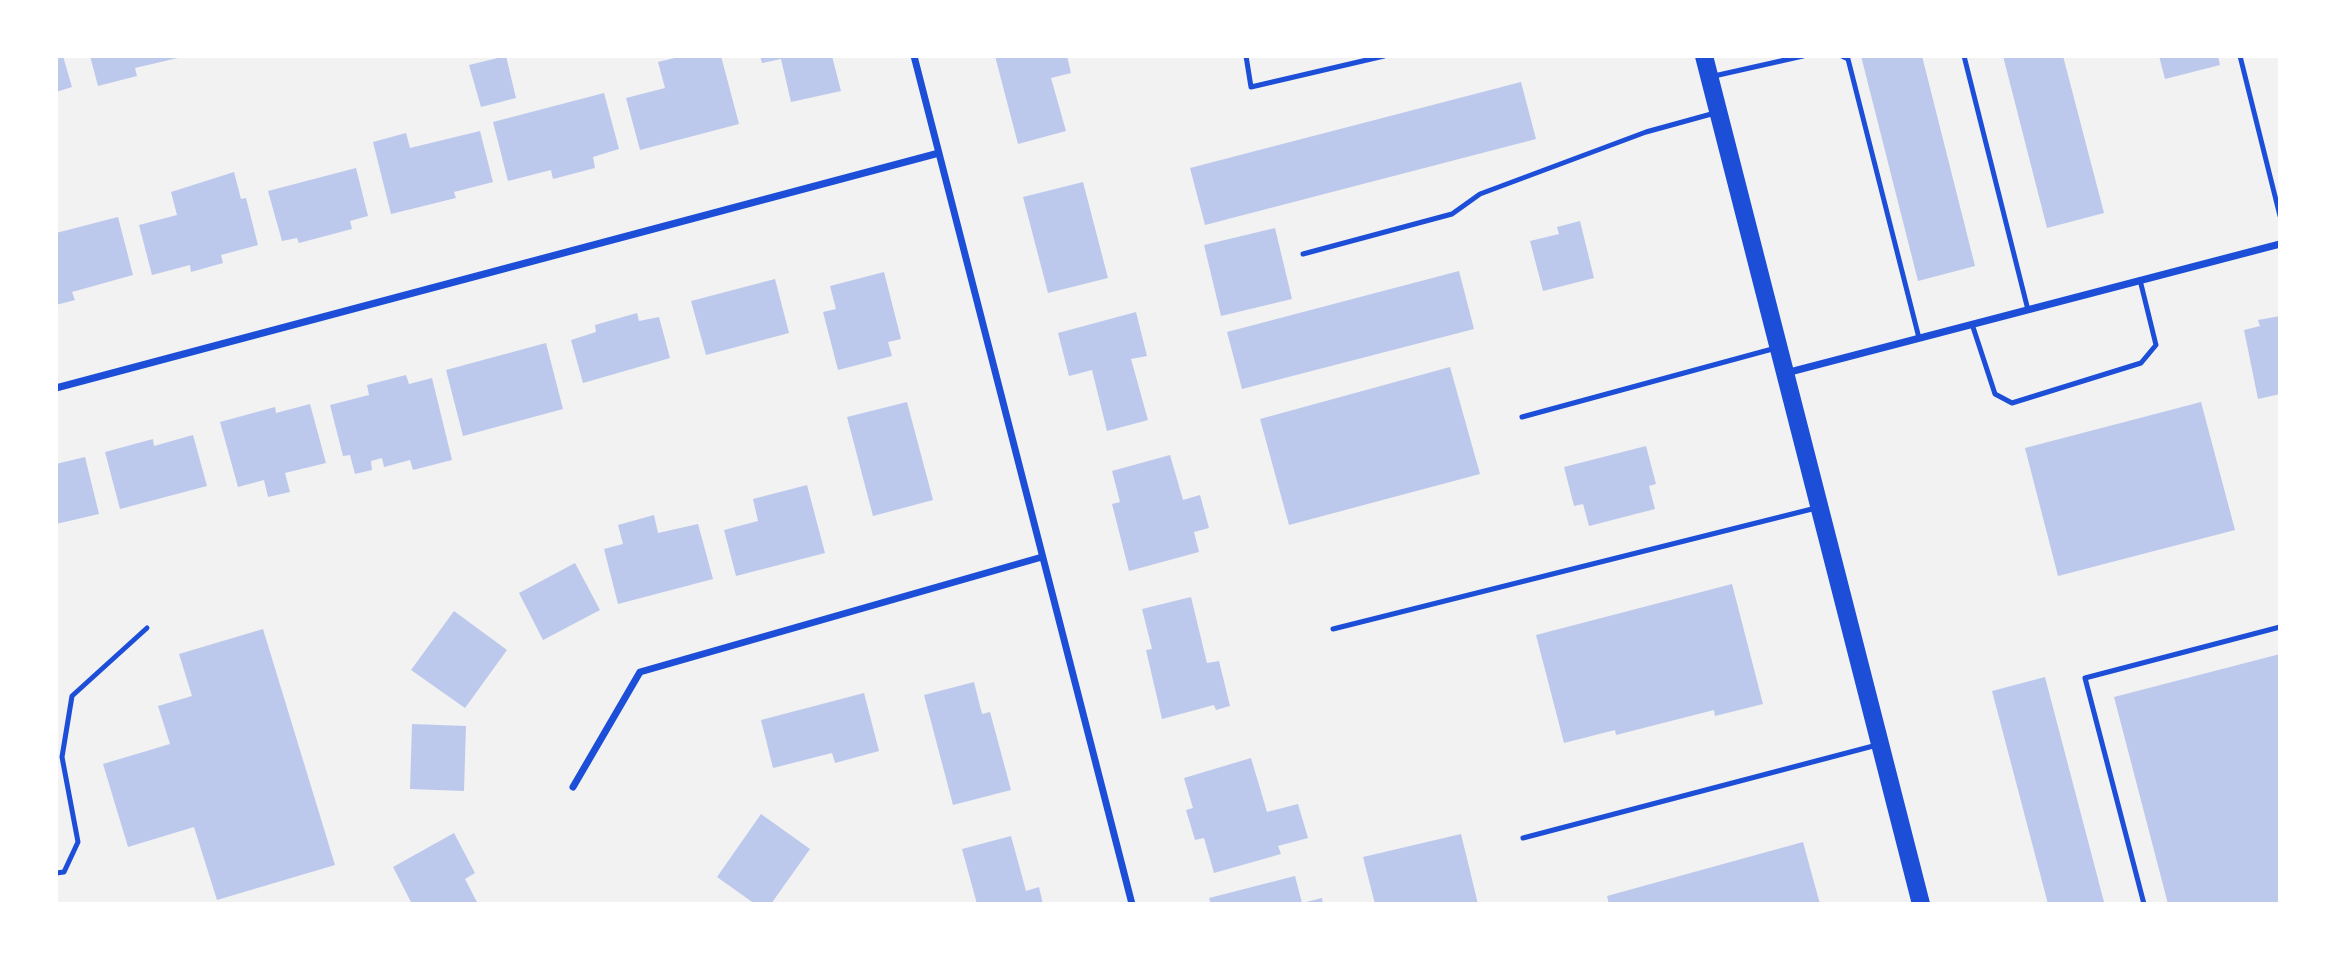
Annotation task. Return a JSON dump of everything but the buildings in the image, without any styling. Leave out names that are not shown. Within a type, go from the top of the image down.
[{"type":"main road","points":[[1704,56],[1921,904]]},
{"type":"street","points":[[914,56],[1132,904]]},
{"type":"street","points":[[56,388],[939,153]]},
{"type":"street","points":[[1785,373],[2280,244]]},
{"type":"street","points":[[573,786],[640,672],[1042,557]]},
{"type":"lane","points":[[1246,56],[1251,87],[1384,56]]},
{"type":"lane","points":[[1710,77],[1803,56]]},
{"type":"lane","points":[[1842,56],[1849,59],[1919,338]]},
{"type":"lane","points":[[1964,56],[2028,310]]},
{"type":"lane","points":[[2239,56],[2280,216]]},
{"type":"lane","points":[[1303,254],[1451,214],[1480,194],[1646,132],[1718,112]]},
{"type":"lane","points":[[1972,324],[1995,394],[2012,403],[2141,363],[2156,345],[2140,280]]},
{"type":"lane","points":[[1522,417],[1778,348]]},
{"type":"lane","points":[[1333,629],[1819,508]]},
{"type":"lane","points":[[2144,904],[2085,678],[2280,627]]},
{"type":"lane","points":[[56,873],[64,872],[78,842],[59,758],[72,696],[147,628]]},
{"type":"lane","points":[[1523,838],[1880,744]]}]
